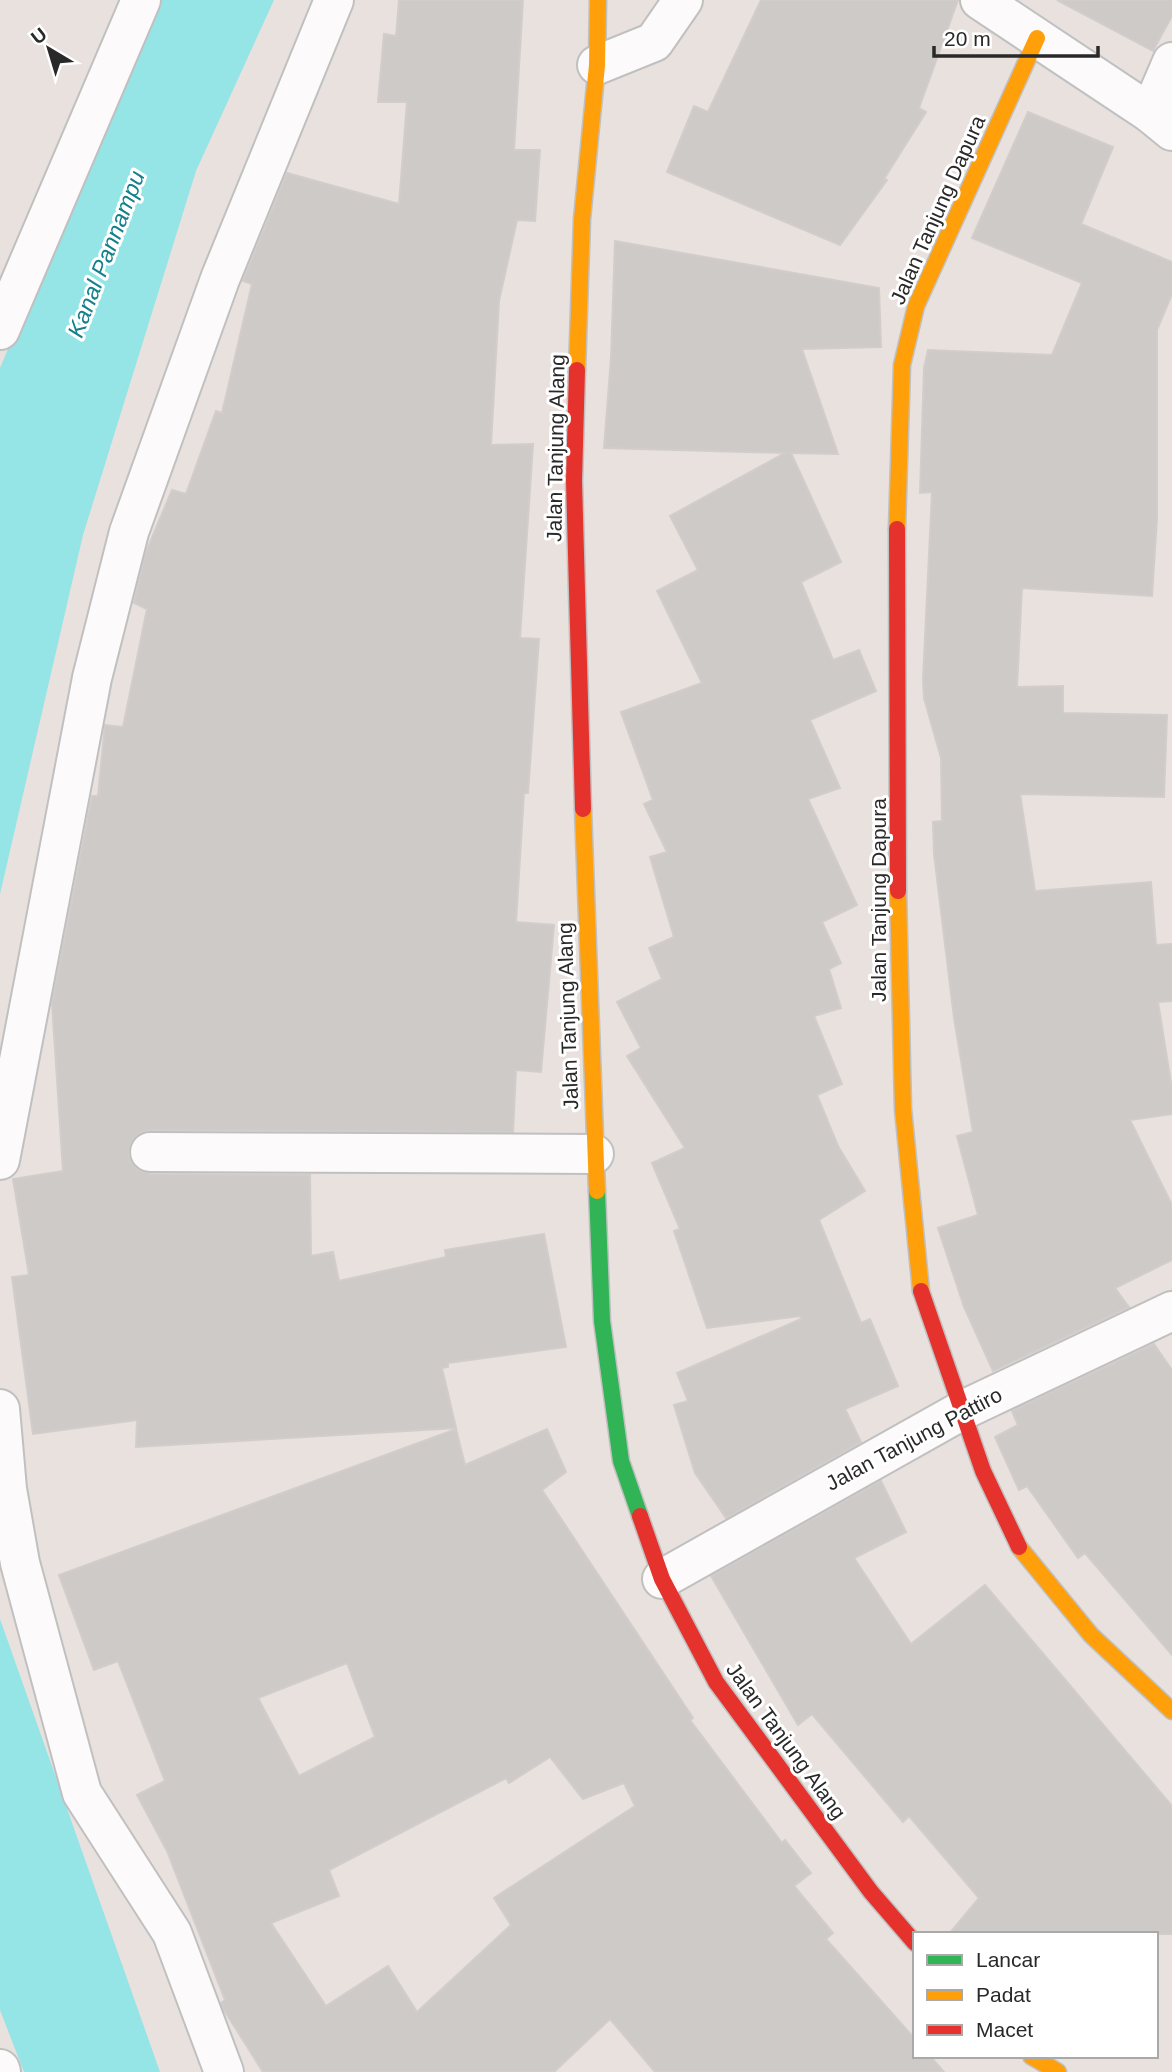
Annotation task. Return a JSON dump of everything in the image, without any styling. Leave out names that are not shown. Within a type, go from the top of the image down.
[{"type":"street","points":[[0,330],[141,0]]},
{"type":"street","points":[[0,1160],[92,678],[129,532],[220,279],[334,0]]},
{"type":"street","name":"Jalan Tanjung Alang","points":[[598,0],[597,65],[582,219],[574,481],[594,1154],[602,1321],[621,1461],[662,1578],[716,1682],[871,1892],[913,1941]]},
{"type":"street","points":[[597,65],[654,42],[683,0]]},
{"type":"street","points":[[980,0],[1161,122],[1172,62]]},
{"type":"street","name":"Jalan Tanjung Dapura","points":[[1037,38],[916,306],[902,365],[898,433],[898,954],[903,1109],[921,1290],[983,1471],[1018,1545],[1091,1634],[1172,1711]]},
{"type":"street","points":[[150,1152],[594,1154]]},
{"type":"street","name":"Jalan Tanjung Pattiro","points":[[662,1578],[961,1411],[1172,1311]]},
{"type":"street","points":[[0,1409],[7,1489],[20,1563],[82,1793],[172,1933],[224,2072]]},
{"type":"street","points":[[1034,2058],[1058,2072]]},
{"type":"water","name":"Kanal Pannampu","points":[[154,0],[274,0],[196,171],[83,535],[0,894],[0,368]]},
{"type":"water","points":[[0,1619],[160,2072],[24,2072],[0,2010]]},
{"type":"building","points":[[399,0],[523,0],[514,150],[540,150],[535,221],[517,220],[499,301],[491,445],[533,444],[520,638],[539,639],[528,793],[524,793],[516,922],[554,925],[541,1072],[516,1070],[513,1132],[150,1130],[140,1133],[132,1140],[128,1153],[138,1170],[150,1174],[310,1175],[311,1256],[333,1252],[339,1281],[446,1257],[445,1250],[544,1234],[566,1347],[448,1363],[448,1367],[442,1368],[456,1428],[136,1447],[137,1420],[33,1434],[12,1277],[29,1275],[13,1179],[63,1171],[52,1003],[92,796],[98,796],[105,725],[123,727],[147,609],[134,603],[146,552],[172,490],[186,494],[216,411],[222,413],[252,284],[243,281],[287,173],[399,204],[407,102],[378,102],[384,34],[396,36]]},
{"type":"building","points":[[761,0],[958,0],[919,108],[926,112],[884,179],[887,180],[840,245],[667,172],[694,106],[708,112]]},
{"type":"building","points":[[1057,0],[1172,0],[1172,16],[1153,51]]},
{"type":"building","points":[[1028,112],[1113,147],[1081,224],[1172,262],[1172,294],[1157,330],[1157,519],[1152,596],[1022,588],[1017,687],[1063,686],[1063,713],[1167,715],[1164,797],[1020,794],[1035,891],[1151,882],[1156,945],[1172,944],[1172,1001],[1158,1002],[1172,1089],[1172,1114],[1130,1120],[1172,1205],[1172,1260],[1115,1288],[1129,1307],[993,1371],[964,1307],[938,1228],[978,1215],[957,1136],[973,1132],[954,1018],[934,854],[933,822],[942,821],[941,758],[924,698],[923,679],[932,492],[920,493],[924,368],[928,350],[1052,355],[1082,283],[972,238]]},
{"type":"building","points":[[615,241],[879,288],[881,347],[802,349],[838,454],[791,453],[841,562],[801,582],[833,660],[859,650],[876,691],[810,720],[840,788],[808,799],[857,905],[822,922],[841,963],[829,969],[841,1008],[814,1016],[842,1084],[817,1095],[838,1146],[865,1191],[819,1220],[861,1323],[870,1319],[898,1386],[845,1409],[861,1442],[726,1518],[695,1473],[674,1405],[688,1401],[677,1373],[801,1319],[800,1316],[707,1328],[674,1231],[680,1229],[652,1163],[685,1148],[627,1056],[641,1048],[617,1002],[662,979],[649,948],[674,937],[650,857],[667,852],[644,804],[653,800],[621,712],[702,683],[657,591],[698,570],[670,516],[785,453],[604,448],[611,358]]},
{"type":"building","points":[[1154,1344],[1172,1370],[1172,1655],[1085,1553],[1078,1558],[1027,1486],[1019,1490],[995,1437],[1018,1425],[1012,1411]]},
{"type":"building","points":[[456,1429],[465,1465],[547,1429],[566,1472],[542,1490],[693,1718],[690,1720],[782,1843],[785,1840],[811,1873],[794,1886],[833,1933],[826,1939],[913,2037],[913,2058],[932,2058],[944,2072],[655,2072],[610,2019],[554,2072],[263,2072],[224,2010],[221,2003],[225,2000],[167,1851],[137,1795],[165,1781],[118,1661],[94,1670],[59,1575]],"holes":[[[347,1663],[375,1737],[299,1776],[258,1698]],[[550,1757],[583,1799],[624,1783],[635,1806],[494,1898],[511,1925],[417,2012],[388,1966],[326,2006],[271,1923],[339,1896],[329,1870],[506,1778],[509,1783]]]},
{"type":"building","points":[[881,1481],[906,1532],[854,1558],[911,1644],[985,1585],[1172,1806],[1172,1934],[951,1932],[979,1898],[909,1816],[903,1822],[812,1714],[798,1725],[711,1576]]},
{"type":"traffic: fast","points":[[597,1191],[602,1321],[621,1461],[640,1516]]},
{"type":"traffic: slow","points":[[577,370],[582,219],[597,65],[598,0]]},
{"type":"traffic: slow","points":[[897,529],[902,365],[916,306],[1037,38]]},
{"type":"traffic: slow","points":[[583,809],[597,1191]]},
{"type":"traffic: slow","points":[[898,891],[903,1109],[921,1291]]},
{"type":"traffic: slow","points":[[1019,1547],[1091,1635],[1172,1711]]},
{"type":"traffic: slow","points":[[1034,2058],[1058,2072]]},
{"type":"traffic: jam","points":[[577,370],[574,481],[583,809]]},
{"type":"traffic: jam","points":[[897,529],[898,891]]},
{"type":"traffic: jam","points":[[921,1291],[983,1471],[1019,1547]]},
{"type":"traffic: jam","points":[[640,1516],[662,1579],[716,1682],[871,1892],[913,1941]]}]
